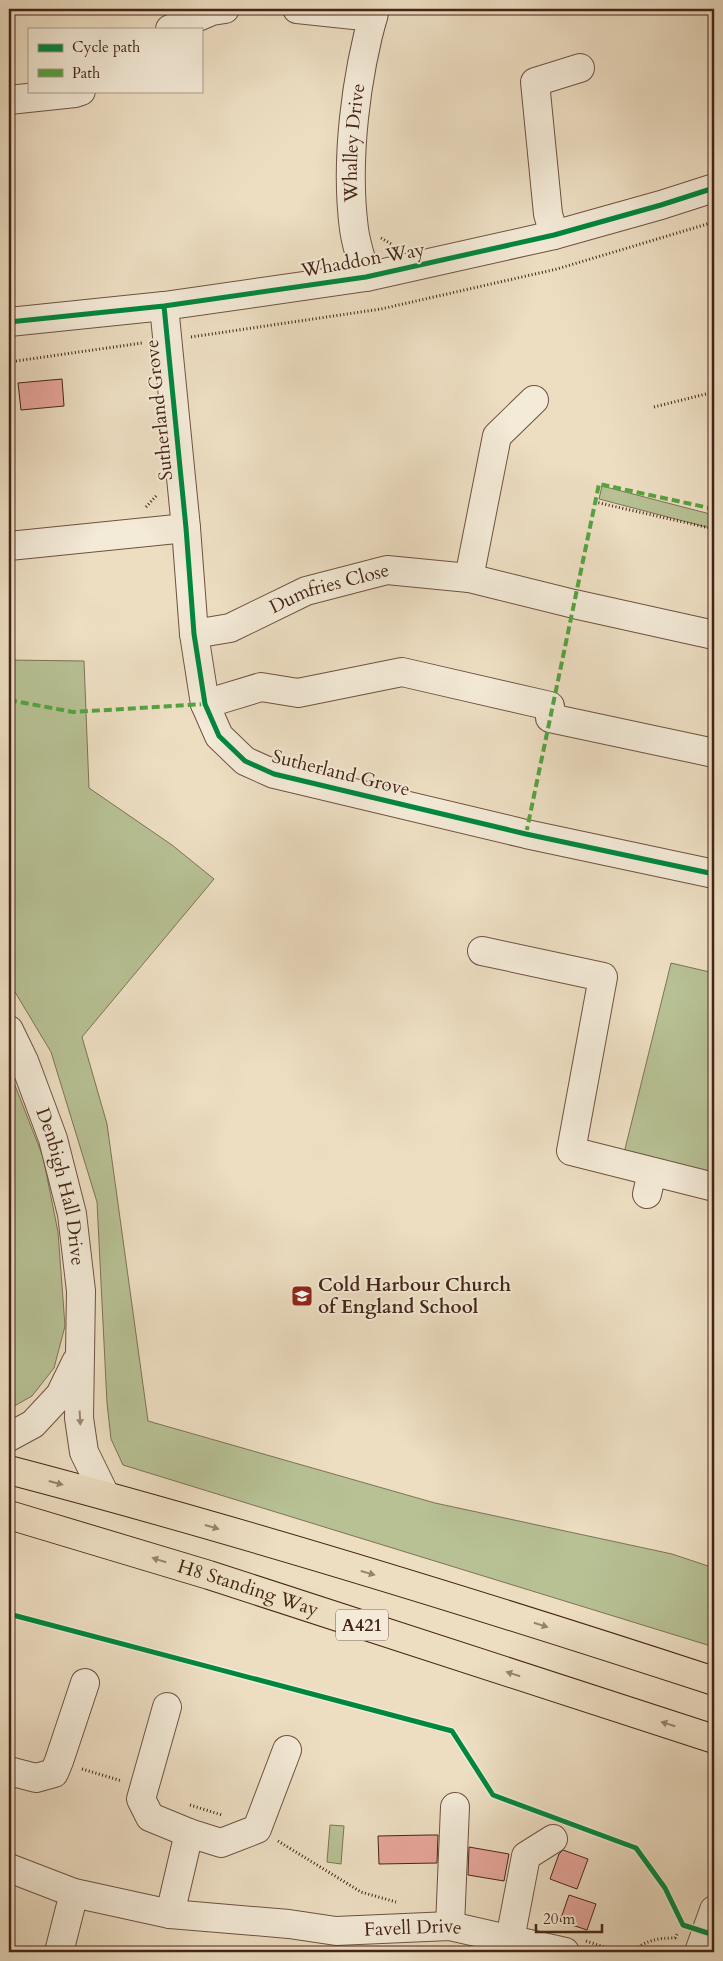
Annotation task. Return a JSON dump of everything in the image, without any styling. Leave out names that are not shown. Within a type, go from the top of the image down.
[{"type":"highway","points":[[9,1470],[105,1495],[496,1610],[714,1681]]},
{"type":"highway","name":"H8 Standing Way","points":[[9,1515],[209,1575],[714,1739]]},
{"type":"street","points":[[172,28],[212,11],[225,9]]},
{"type":"street","points":[[297,9],[374,13]]},
{"type":"street","name":"Whalley Drive","points":[[366,277],[354,229],[350,176],[358,81],[374,13]]},
{"type":"street","points":[[554,235],[548,214],[535,82],[580,68]]},
{"type":"street","points":[[9,100],[78,92]]},
{"type":"street","name":"Whaddon Way","points":[[9,322],[164,306],[366,277],[554,235],[714,188]]},
{"type":"street","name":"Sutherland Grove","points":[[164,306],[186,528],[194,634],[205,704],[218,736],[245,761],[274,774],[526,834],[714,874]]},
{"type":"street","points":[[469,578],[497,436],[534,400]]},
{"type":"street","points":[[9,546],[186,528]]},
{"type":"street","name":"Dumfries Close","points":[[194,634],[230,628],[306,591],[386,570],[469,578],[574,604],[714,635]]},
{"type":"street","points":[[205,704],[261,687],[298,693],[402,672],[550,706],[550,718],[714,753]]},
{"type":"street","points":[[482,951],[604,977],[571,1151],[626,1165],[649,1183],[714,1187]]},
{"type":"street","name":"Denbigh Hall Drive","points":[[9,1030],[24,1061],[53,1139],[72,1214],[81,1291],[79,1418],[84,1452],[105,1495]]},
{"type":"street","name":"Denbigh Hall Drive","points":[[9,1437],[33,1424],[60,1395],[81,1351]]},
{"type":"street","points":[[11,1771],[36,1778],[54,1773],[60,1761],[85,1683]]},
{"type":"street","points":[[167,1707],[141,1799],[150,1817],[189,1834],[221,1843],[257,1829],[287,1750]]},
{"type":"street","points":[[450,1926],[455,1808]]},
{"type":"street","points":[[170,1914],[189,1834]]},
{"type":"street","points":[[510,1939],[526,1856],[553,1839]]},
{"type":"street","name":"Favell Drive","points":[[9,1868],[74,1893],[170,1914],[289,1924],[336,1931],[450,1926],[475,1942],[510,1939],[574,1946]]},
{"type":"street","points":[[59,1952],[74,1893]]},
{"type":"path","points":[[378,236],[392,246],[402,244]]},
{"type":"path","points":[[654,407],[714,392]]},
{"type":"path","points":[[596,502],[714,529]]},
{"type":"path","points":[[60,1761],[144,1788]]},
{"type":"path","points":[[186,1803],[257,1829],[360,1892],[405,1903]]},
{"type":"path","points":[[633,1952],[643,1944],[656,1938],[675,1938],[701,1930]]},
{"type":"path","points":[[574,1946],[619,1952]]},
{"type":"green space","points":[[602,486],[714,515],[714,529],[599,499]]},
{"type":"green space","points":[[9,660],[84,661],[89,788],[172,845],[214,879],[82,1037],[107,1124],[148,1421],[435,1503],[672,1554],[714,1568],[714,1647],[123,1465],[111,1439],[107,1403],[97,1202],[51,1052],[9,982]]},
{"type":"green space","points":[[671,963],[714,973],[714,1174],[624,1153]]},
{"type":"green space","points":[[9,1070],[43,1157],[58,1232],[65,1326],[54,1368],[32,1396],[9,1409]]},
{"type":"green space","points":[[330,1825],[344,1826],[341,1864],[327,1862]]},
{"type":"building","points":[[62,379],[64,406],[21,410],[18,383]]},
{"type":"building","points":[[438,1835],[437,1863],[379,1864],[378,1836]]},
{"type":"building","points":[[469,1847],[509,1854],[504,1881],[468,1875]]},
{"type":"building","points":[[563,1850],[588,1859],[577,1889],[550,1879],[559,1854]]},
{"type":"building","points":[[569,1895],[596,1904],[587,1930],[560,1921]]},
{"type":"marked path","points":[[526,834],[599,484],[714,509]]},
{"type":"marked path","points":[[9,700],[73,712],[205,704]]},
{"type":"cycle path","points":[[9,322],[164,306],[366,277],[554,235],[714,188]]},
{"type":"cycle path","points":[[164,306],[186,528],[194,634],[205,704],[219,736],[245,761],[274,774],[526,834],[714,874]]},
{"type":"cycle path","points":[[9,1614],[452,1731],[493,1795],[636,1848],[665,1888],[683,1925],[714,1935]]},
{"type":"place","name":"Cold Harbour Church of England School","points":[[302,1296]]}]
